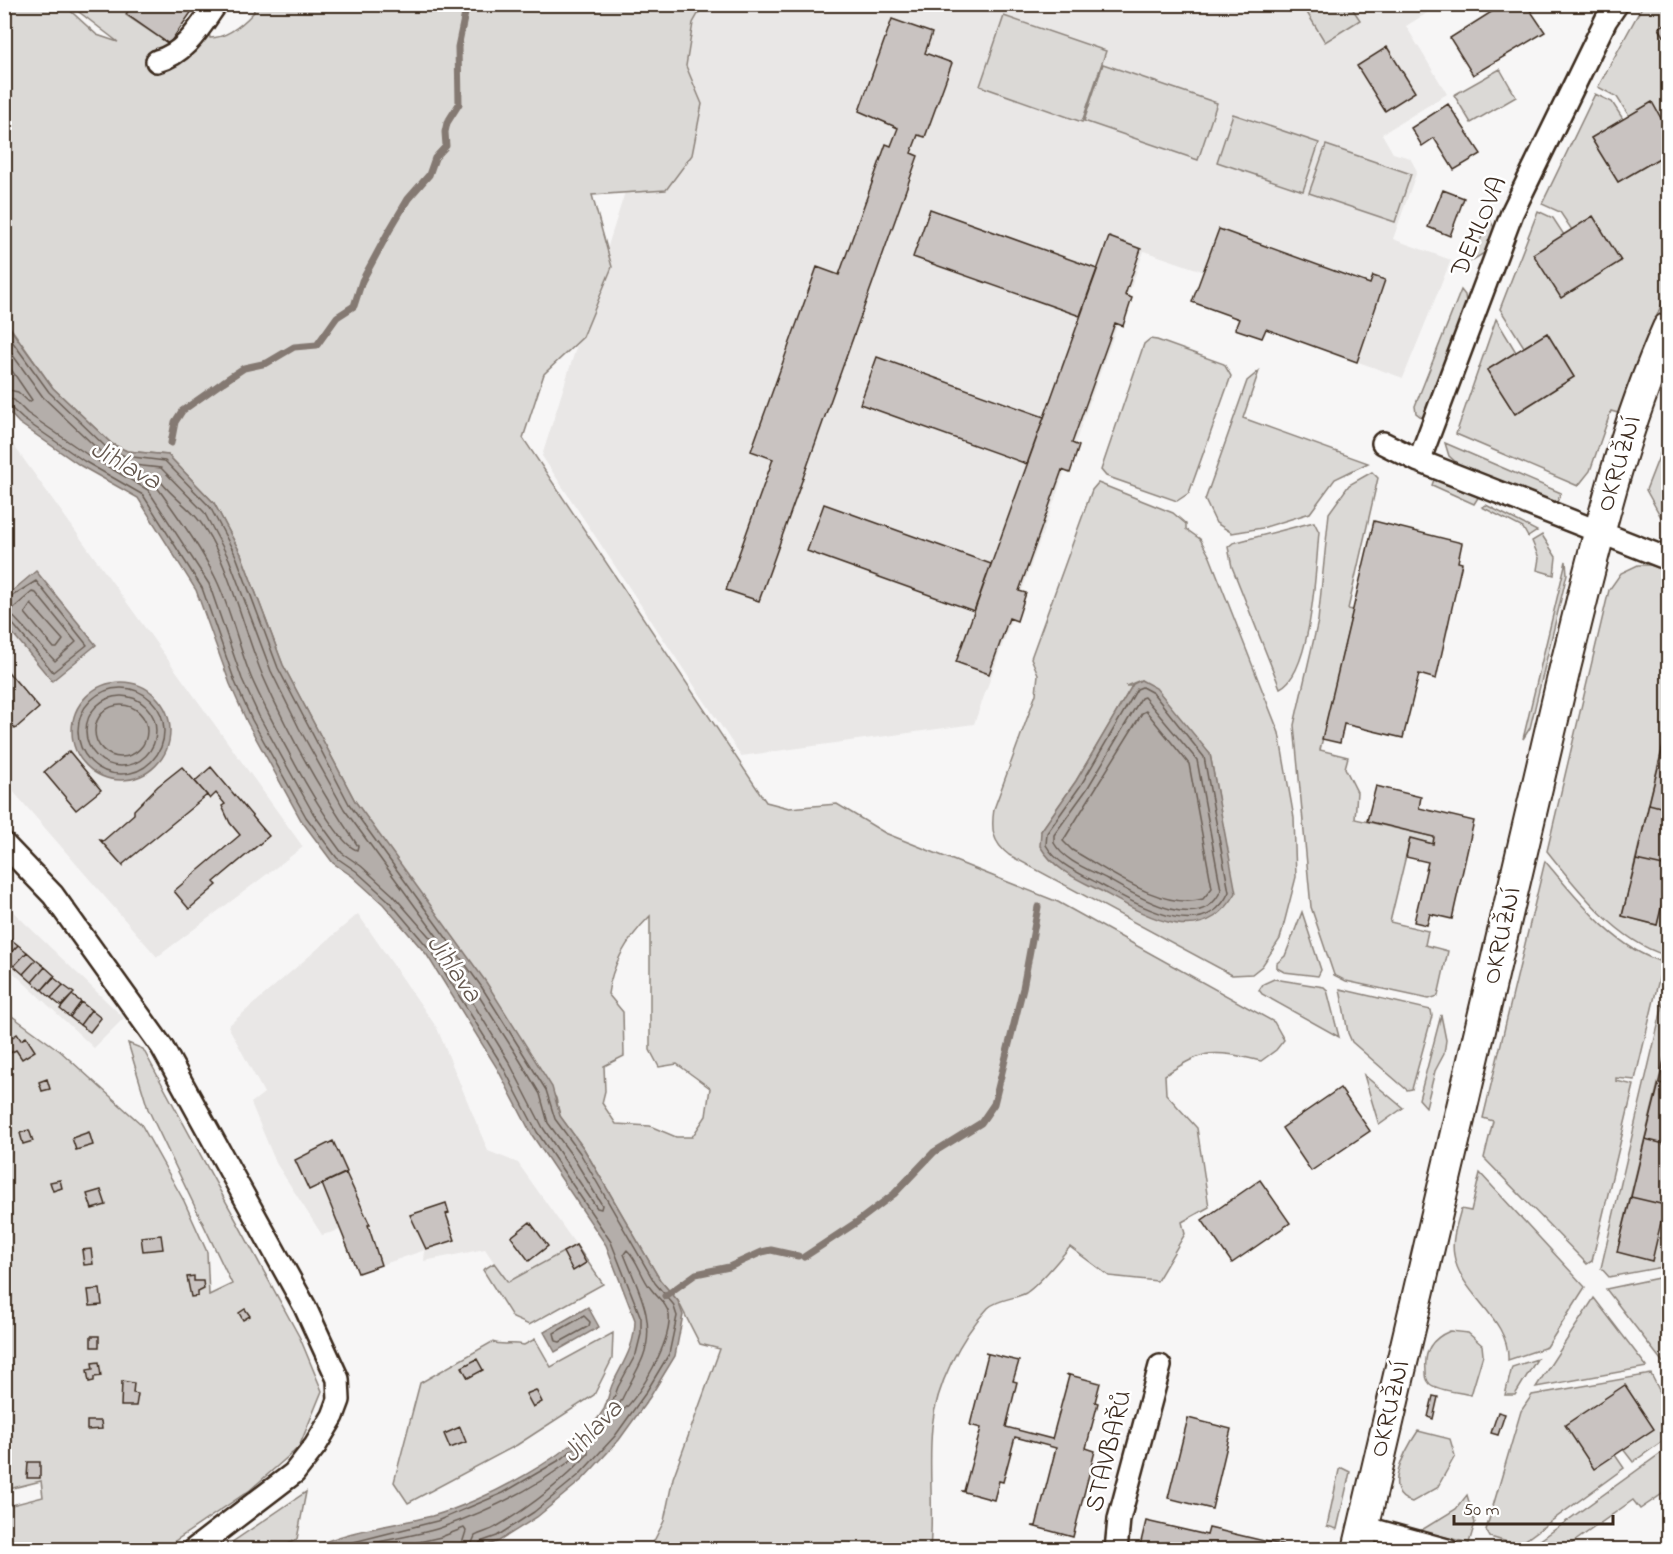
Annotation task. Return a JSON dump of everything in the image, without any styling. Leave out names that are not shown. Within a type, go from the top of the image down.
[{"type":"street","points":[[157,61],[171,58],[188,42],[216,4]]},
{"type":"street","name":"DEMLOVA","points":[[1419,461],[1512,213],[1606,10]]},
{"type":"street","name":"OKRUŽNÍ","points":[[1360,1538],[1599,533],[1633,417],[1668,328]]},
{"type":"street","points":[[1383,443],[1419,461],[1668,559]]},
{"type":"street","points":[[4,844],[53,895],[162,1047],[305,1307],[338,1378],[339,1400],[333,1416],[315,1446],[294,1473],[258,1503],[193,1550]]},
{"type":"street","name":"STAVBAŘŮ","points":[[1116,1550],[1119,1519],[1160,1366]]},
{"type":"street","points":[[1360,1538],[1447,1550]]},
{"type":"shaded area","points":[[4,5],[64,5],[97,35],[118,42],[70,5],[133,5],[126,15],[172,46],[206,17],[210,38],[228,33],[254,12],[253,5],[703,5],[693,23],[686,66],[702,104],[692,155],[666,190],[592,195],[612,267],[583,337],[544,374],[523,438],[766,802],[789,808],[837,804],[885,833],[1058,902],[1274,1022],[1284,1040],[1276,1050],[1261,1061],[1221,1053],[1211,1054],[1191,1060],[1165,1075],[1166,1094],[1197,1128],[1209,1207],[1182,1222],[1185,1234],[1157,1281],[1109,1276],[1070,1247],[1032,1288],[1022,1295],[992,1305],[968,1333],[944,1379],[934,1411],[931,1442],[930,1549],[657,1549],[654,1541],[664,1521],[673,1478],[720,1349],[700,1344],[678,1301],[660,1280],[584,1149],[560,1116],[556,1098],[355,801],[283,665],[241,554],[214,503],[168,455],[127,451],[112,444],[53,388],[5,320]],"holes":[[[650,916],[650,1050],[659,1067],[677,1064],[710,1088],[706,1116],[692,1137],[676,1137],[650,1126],[616,1124],[602,1103],[605,1091],[604,1066],[624,1056],[623,1012],[608,994],[610,983],[622,952]]]},
{"type":"shaded area","points":[[666,5],[1440,5],[1406,26],[1447,94],[1382,134],[1393,153],[1410,158],[1417,171],[1393,239],[1451,260],[1403,378],[1194,303],[1205,272],[1144,251],[974,724],[741,756],[542,456],[641,141]]},
{"type":"shaded area","points":[[1350,5],[1360,20],[1325,42],[1303,6]]},
{"type":"shaded area","points":[[1643,5],[1668,5],[1668,22],[1659,28],[1668,43],[1668,131],[1652,102],[1629,116],[1617,97],[1598,87]]},
{"type":"shaded area","points":[[1004,16],[1106,51],[1082,122],[980,86]]},
{"type":"shaded area","points":[[1103,64],[1217,103],[1198,160],[1084,121]]},
{"type":"shaded area","points":[[1500,69],[1516,97],[1471,123],[1454,95]]},
{"type":"shaded area","points":[[1595,94],[1612,102],[1623,119],[1591,138],[1618,182],[1668,153],[1668,288],[1618,413],[1611,411],[1590,471],[1578,486],[1456,434],[1496,319],[1516,352],[1487,370],[1515,414],[1574,377],[1547,333],[1524,347],[1500,309],[1538,211],[1553,218],[1564,235],[1620,261],[1593,217],[1572,230],[1560,212],[1542,204]]},
{"type":"shaded area","points":[[1233,114],[1319,143],[1303,191],[1217,162]]},
{"type":"shaded area","points":[[1326,145],[1411,174],[1395,222],[1309,193]]},
{"type":"shaded area","points":[[1489,220],[1494,230],[1491,249],[1471,261]]},
{"type":"shaded area","points":[[1461,290],[1465,295],[1467,310],[1424,419],[1416,413],[1415,406]]},
{"type":"shaded area","points":[[1150,339],[1224,364],[1231,376],[1189,493],[1177,501],[1106,476],[1101,470],[1144,344]]},
{"type":"shaded area","points":[[1259,371],[1243,418],[1368,463],[1335,479],[1310,513],[1262,528],[1232,533],[1216,523],[1205,500],[1247,381]]},
{"type":"shaded area","points":[[4,432],[303,847],[157,957],[5,782]]},
{"type":"shaded area","points":[[1445,443],[1561,493],[1557,502],[1543,500],[1458,464],[1449,456]]},
{"type":"shaded area","points":[[1660,454],[1668,464],[1668,519],[1661,517],[1646,490]]},
{"type":"shaded area","points":[[1372,472],[1378,478],[1348,609],[1353,610],[1320,750],[1348,757],[1345,768],[1357,792],[1355,819],[1434,837],[1433,844],[1410,839],[1390,922],[1428,931],[1425,945],[1448,951],[1438,996],[1429,999],[1346,981],[1334,975],[1311,907],[1294,725],[1318,621],[1329,513],[1349,485]]},
{"type":"shaded area","points":[[1435,477],[1479,496],[1474,504],[1432,485]]},
{"type":"shaded area","points":[[1098,483],[1173,513],[1186,524],[1186,529],[1200,539],[1210,557],[1279,733],[1294,818],[1296,877],[1280,939],[1262,966],[1252,974],[1232,975],[1009,855],[999,845],[994,835],[994,809],[1036,694],[1038,674],[1031,658],[1092,490]],"holes":[[[1141,680],[1210,754],[1235,893],[1041,831],[1076,781],[1132,686],[1126,686]]]},
{"type":"shaded area","points":[[1486,505],[1537,531],[1528,537],[1523,528],[1482,507]]},
{"type":"shaded area","points":[[1314,522],[1319,532],[1314,592],[1306,641],[1291,679],[1280,688],[1232,567],[1228,547],[1233,543]]},
{"type":"shaded area","points":[[1542,535],[1556,557],[1554,575],[1537,570],[1539,558],[1532,541]]},
{"type":"shaded area","points":[[1566,561],[1567,574],[1530,728],[1523,739]]},
{"type":"shaded area","points":[[1638,565],[1650,565],[1668,570],[1668,724],[1622,916],[1657,925],[1663,902],[1668,903],[1668,942],[1665,955],[1647,948],[1614,926],[1585,897],[1547,851],[1609,590],[1621,573]]},
{"type":"shaded area","points":[[1545,861],[1583,906],[1613,934],[1645,955],[1663,962],[1635,1080],[1616,1078],[1616,1081],[1634,1085],[1592,1261],[1587,1264],[1484,1158],[1493,1121],[1483,1118]]},
{"type":"shaded area","points":[[4,903],[124,1018],[94,1048],[5,965]]},
{"type":"shaded area","points":[[1302,912],[1321,970],[1318,976],[1284,972],[1277,968],[1277,963],[1285,956]]},
{"type":"shaded area","points":[[358,914],[437,1028],[488,1151],[518,1163],[576,1245],[507,1282],[485,1249],[424,1261],[425,1250],[358,1273],[340,1230],[322,1235],[276,1163],[251,1103],[264,1093],[228,1026]]},
{"type":"shaded area","points":[[1274,979],[1324,987],[1327,990],[1339,1037],[1262,994],[1259,990],[1263,984]]},
{"type":"shaded area","points":[[1668,983],[1668,1043],[1617,1252],[1657,1237],[1668,1240],[1668,1266],[1609,1277],[1601,1268]]},
{"type":"shaded area","points":[[1340,989],[1431,1010],[1432,1016],[1412,1089],[1407,1090],[1352,1042],[1348,1033]]},
{"type":"shaded area","points":[[5,1011],[60,1051],[141,1124],[184,1201],[207,1252],[209,1295],[232,1284],[148,1109],[128,1043],[143,1049],[300,1338],[322,1391],[299,1447],[250,1490],[163,1549],[5,1549],[4,1507],[43,1497],[41,1481],[5,1490]]},
{"type":"shaded area","points":[[1441,1015],[1446,1040],[1444,1054],[1435,1071],[1426,1107],[1419,1099]]},
{"type":"shaded area","points":[[1364,1075],[1403,1108],[1379,1125]]},
{"type":"shaded area","points":[[1480,1173],[1585,1287],[1547,1347],[1508,1360],[1501,1332],[1465,1282],[1458,1269],[1453,1249],[1461,1209],[1471,1211]]},
{"type":"shaded area","points":[[576,1245],[603,1284],[529,1325],[513,1318],[483,1270],[494,1263],[508,1282]]},
{"type":"shaded area","points":[[1668,1276],[1668,1369],[1606,1289]]},
{"type":"shaded area","points":[[1594,1298],[1647,1367],[1536,1387]]},
{"type":"shaded area","points":[[1450,1331],[1468,1333],[1482,1345],[1483,1355],[1471,1395],[1439,1388],[1430,1384],[1427,1379],[1426,1357],[1430,1346]]},
{"type":"shaded area","points":[[613,1333],[612,1359],[594,1395],[517,1445],[408,1503],[394,1482],[420,1383],[492,1342],[524,1345],[535,1339],[551,1367]]},
{"type":"shaded area","points":[[1537,1359],[1515,1395],[1505,1395],[1512,1367]]},
{"type":"shaded area","points":[[1651,1374],[1668,1408],[1668,1437],[1633,1462],[1623,1449],[1615,1455],[1624,1468],[1524,1541],[1514,1544],[1490,1537],[1486,1530],[1521,1411],[1532,1395]]},
{"type":"shaded area","points":[[1418,1431],[1450,1439],[1455,1456],[1437,1488],[1412,1502],[1403,1497],[1398,1490],[1397,1481],[1402,1459]]},
{"type":"shaded area","points":[[1668,1448],[1668,1490],[1640,1509],[1633,1500],[1568,1546],[1571,1549],[1528,1549]]},
{"type":"shaded area","points":[[1342,1468],[1350,1472],[1337,1529],[1327,1526],[1339,1470]]},
{"type":"shaded area","points":[[306,1492],[297,1539],[280,1549],[222,1549]]},
{"type":"shaded area","points":[[1467,1495],[1475,1523],[1469,1543],[1420,1531],[1456,1509]]},
{"type":"water","name":"Jihlava","points":[[4,320],[53,388],[112,444],[127,451],[168,455],[214,503],[241,554],[283,665],[355,801],[486,982],[552,1087],[560,1116],[584,1149],[660,1280],[678,1301],[683,1315],[675,1356],[650,1397],[619,1440],[583,1479],[537,1517],[499,1541],[475,1550],[309,1549],[338,1537],[432,1516],[476,1500],[551,1459],[591,1426],[604,1409],[628,1353],[635,1329],[635,1320],[606,1245],[532,1135],[497,1068],[427,955],[383,904],[352,876],[333,863],[301,820],[247,722],[230,684],[196,590],[138,498],[81,466],[19,423],[5,408]]},
{"type":"water","points":[[36,571],[96,645],[52,681],[5,624],[5,597]]},
{"type":"water","points":[[1141,680],[1156,688],[1210,754],[1236,893],[1223,911],[1207,921],[1191,924],[1173,923],[1137,910],[1060,868],[1052,862],[1040,846],[1041,831],[1076,781],[1133,684]]},
{"type":"water","points":[[121,682],[140,686],[155,697],[166,712],[170,731],[166,750],[155,765],[140,776],[121,780],[102,776],[87,765],[76,750],[72,731],[76,712],[87,697],[102,686]]},
{"type":"water","points":[[588,1307],[599,1327],[555,1352],[544,1332]]},
{"type":"building","points":[[133,4],[197,4],[169,44],[126,14]]},
{"type":"building","points":[[1504,4],[1526,4],[1545,32],[1473,75],[1450,38]]},
{"type":"building","points":[[892,19],[932,33],[925,53],[952,63],[925,137],[918,135],[911,153],[918,156],[759,601],[726,590],[773,459],[751,451],[817,267],[839,275],[886,144],[891,146],[898,128],[859,111]]},
{"type":"building","points":[[1668,22],[1668,43],[1659,28]]},
{"type":"building","points":[[1387,47],[1415,92],[1385,111],[1357,66]]},
{"type":"building","points":[[1652,102],[1668,131],[1668,153],[1618,182],[1591,138]]},
{"type":"building","points":[[1448,104],[1481,154],[1454,170],[1434,138],[1422,146],[1411,128]]},
{"type":"building","points":[[1443,190],[1464,198],[1450,236],[1428,227]]},
{"type":"building","points":[[930,209],[1097,269],[1080,316],[913,257]]},
{"type":"building","points":[[1593,216],[1621,261],[1561,298],[1533,254]]},
{"type":"building","points":[[1219,229],[1370,284],[1373,276],[1385,280],[1357,362],[1266,329],[1262,338],[1235,329],[1239,319],[1192,302]]},
{"type":"building","points":[[1109,237],[1141,249],[1125,295],[1132,298],[1123,326],[1115,323],[1072,443],[1079,446],[1070,473],[1062,470],[1019,591],[1026,593],[1017,621],[1009,618],[989,674],[956,662]]},
{"type":"building","points":[[1547,333],[1574,377],[1515,414],[1487,370]]},
{"type":"building","points":[[877,357],[1044,417],[1027,464],[860,404]]},
{"type":"building","points":[[824,504],[991,564],[974,611],[807,551]]},
{"type":"building","points":[[1374,521],[1462,543],[1458,562],[1462,563],[1436,679],[1419,674],[1403,738],[1344,724],[1340,743],[1322,739]]},
{"type":"building","points":[[4,667],[39,708],[15,729],[4,716]]},
{"type":"building","points":[[1668,724],[1668,749],[1663,747]]},
{"type":"building","points":[[1663,747],[1668,749],[1668,809],[1649,804]]},
{"type":"building","points":[[69,751],[101,790],[76,810],[44,772]]},
{"type":"building","points":[[182,767],[207,795],[123,866],[100,840],[103,841],[134,814],[134,810],[158,786]]},
{"type":"building","points":[[211,767],[269,836],[214,882],[217,885],[189,909],[174,891],[240,835],[230,823],[222,806],[225,804],[216,793],[210,799],[195,781]]},
{"type":"building","points":[[1376,786],[1421,797],[1419,808],[1474,821],[1452,919],[1430,914],[1427,925],[1414,922],[1428,862],[1406,857],[1410,838],[1433,844],[1434,837],[1367,821]]},
{"type":"building","points":[[1649,804],[1668,809],[1668,867],[1636,860]]},
{"type":"building","points":[[1636,860],[1668,867],[1668,879],[1657,925],[1622,916]]},
{"type":"building","points":[[8,937],[18,945],[5,959],[4,941]]},
{"type":"building","points":[[18,945],[27,952],[14,966],[5,959]]},
{"type":"building","points":[[27,952],[36,960],[23,974],[14,966]]},
{"type":"building","points":[[36,960],[45,967],[32,982],[23,974]]},
{"type":"building","points":[[45,967],[55,976],[42,990],[32,982]]},
{"type":"building","points":[[53,977],[63,985],[51,998],[42,990]]},
{"type":"building","points":[[63,985],[74,993],[61,1006],[51,998]]},
{"type":"building","points":[[72,995],[81,1002],[70,1017],[60,1009]]},
{"type":"building","points":[[81,1002],[91,1010],[80,1025],[70,1017]]},
{"type":"building","points":[[91,1010],[101,1018],[90,1032],[80,1025]]},
{"type":"building","points":[[17,1034],[21,1040],[26,1037],[35,1051],[22,1059],[16,1050],[4,1056],[4,1043]]},
{"type":"building","points":[[1668,1043],[1668,1085],[1659,1083]]},
{"type":"building","points":[[47,1079],[50,1089],[42,1091],[39,1082]]},
{"type":"building","points":[[1659,1083],[1668,1085],[1668,1145],[1645,1139]]},
{"type":"building","points":[[1340,1088],[1370,1131],[1311,1171],[1282,1128]]},
{"type":"building","points":[[29,1130],[33,1141],[23,1144],[20,1133]]},
{"type":"building","points":[[89,1132],[93,1145],[76,1150],[72,1138]]},
{"type":"building","points":[[1645,1139],[1668,1145],[1668,1193],[1665,1205],[1631,1197]]},
{"type":"building","points":[[333,1141],[347,1172],[309,1190],[295,1160]]},
{"type":"building","points":[[346,1173],[370,1225],[368,1225],[381,1265],[358,1273],[322,1184]]},
{"type":"building","points":[[60,1180],[62,1188],[53,1191],[50,1182]]},
{"type":"building","points":[[1260,1180],[1290,1223],[1232,1263],[1202,1220]]},
{"type":"building","points":[[101,1190],[106,1205],[92,1209],[87,1194]]},
{"type":"building","points":[[1631,1197],[1665,1205],[1652,1261],[1617,1252]]},
{"type":"building","points":[[446,1203],[449,1213],[446,1214],[455,1240],[426,1249],[410,1215]]},
{"type":"building","points":[[530,1222],[548,1246],[529,1261],[511,1237]]},
{"type":"building","points":[[161,1235],[163,1249],[143,1251],[141,1237]]},
{"type":"building","points":[[576,1245],[586,1263],[573,1271],[563,1252]]},
{"type":"building","points":[[91,1249],[93,1264],[84,1265],[82,1250]]},
{"type":"building","points":[[194,1276],[194,1281],[203,1281],[204,1289],[198,1292],[198,1296],[191,1297],[187,1277]]},
{"type":"building","points":[[100,1289],[102,1305],[90,1306],[88,1290]]},
{"type":"building","points":[[245,1309],[250,1316],[243,1320],[239,1313]]},
{"type":"building","points":[[91,1336],[99,1336],[99,1347],[91,1347]]},
{"type":"building","points":[[985,1353],[1019,1361],[1013,1381],[1017,1382],[1006,1427],[1052,1439],[1069,1376],[1066,1374],[1100,1383],[1095,1402],[1098,1403],[1086,1448],[1095,1451],[1073,1537],[1032,1526],[1036,1526],[1056,1448],[1015,1437],[1003,1482],[999,1481],[994,1500],[961,1491],[964,1491],[981,1428],[970,1425],[988,1354]]},
{"type":"building","points":[[477,1359],[483,1370],[468,1378],[462,1367]]},
{"type":"building","points":[[99,1362],[101,1376],[94,1377],[94,1381],[89,1382],[87,1370],[93,1369],[92,1363]]},
{"type":"building","points":[[122,1381],[134,1383],[133,1393],[138,1394],[136,1406],[121,1406]]},
{"type":"building","points":[[1625,1385],[1654,1429],[1594,1469],[1565,1425]]},
{"type":"building","points":[[536,1390],[542,1402],[533,1407],[526,1394]]},
{"type":"building","points":[[1433,1396],[1438,1397],[1433,1419],[1428,1417]]},
{"type":"building","points":[[1498,1412],[1505,1414],[1498,1435],[1491,1433]]},
{"type":"building","points":[[1188,1418],[1231,1429],[1212,1509],[1168,1498]]},
{"type":"building","points":[[87,1421],[101,1421],[102,1429],[87,1430]]},
{"type":"building","points":[[460,1427],[466,1442],[450,1448],[444,1434]]},
{"type":"building","points":[[28,1462],[40,1462],[40,1478],[27,1478]]},
{"type":"building","points":[[1146,1521],[1207,1535],[1209,1528],[1290,1547],[1139,1550]]},
{"type":"waterway","points":[[171,443],[175,422],[182,411],[244,368],[267,363],[294,347],[317,345],[337,317],[354,306],[362,281],[389,231],[408,199],[429,175],[435,158],[446,146],[447,123],[459,104],[458,47],[467,4]]},
{"type":"waterway","points":[[804,1257],[894,1194],[934,1152],[981,1123],[994,1104],[1023,988],[1038,907]]},
{"type":"waterway","points":[[665,1296],[696,1274],[729,1267],[762,1252],[771,1250],[798,1256]]}]
